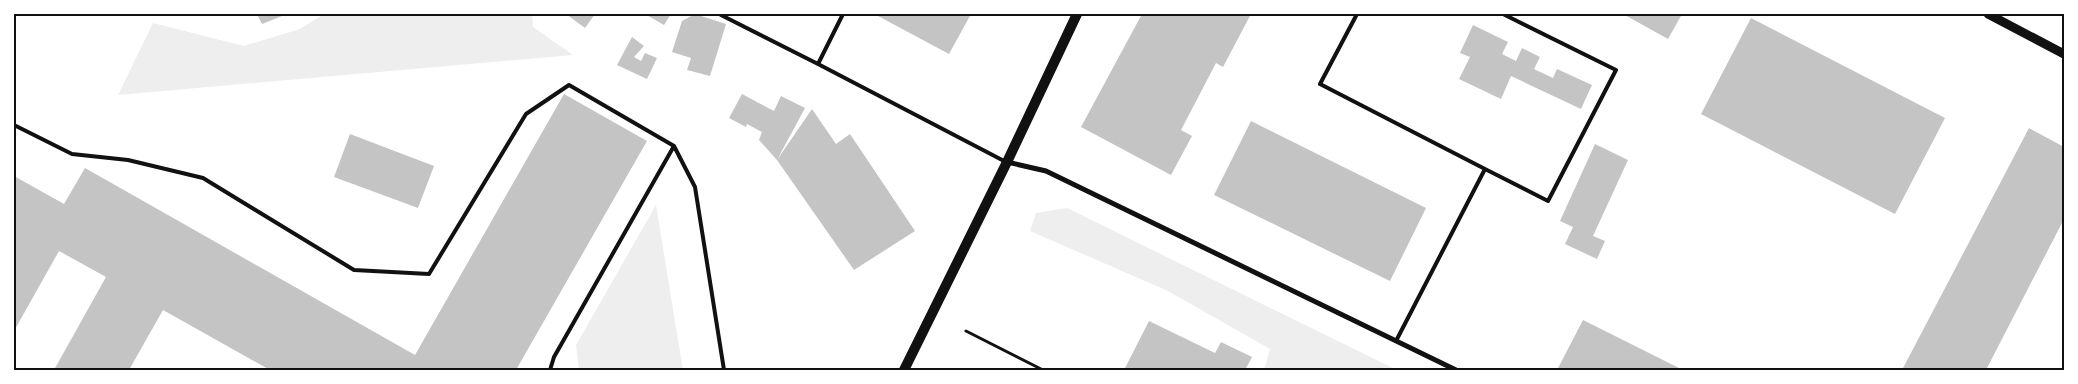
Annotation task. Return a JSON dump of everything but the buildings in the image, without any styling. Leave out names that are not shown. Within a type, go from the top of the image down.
[{"type":"main road","points":[[904,370],[1007,162],[1077,14]]},
{"type":"street","points":[[1988,14],[2064,54]]},
{"type":"street","points":[[1007,162],[1046,171],[1456,370]]},
{"type":"lane","points":[[818,64],[843,14]]},
{"type":"lane","points":[[1357,14],[1320,84],[1548,201],[1616,70],[1503,14]]},
{"type":"lane","points":[[721,15],[1007,162]]},
{"type":"lane","points":[[14,125],[72,154],[128,160],[202,178],[354,270],[429,274],[526,114],[569,85],[674,146],[695,187],[724,370]]},
{"type":"lane","points":[[550,370],[554,357],[674,146]]},
{"type":"lane","points":[[1396,341],[1485,169]]},
{"type":"path","points":[[966,331],[1043,370]]},
{"type":"shaded area","points":[[324,14],[532,14],[533,27],[573,55],[118,95],[153,23],[244,46],[300,29]]},
{"type":"shaded area","points":[[656,205],[683,370],[579,370],[576,345]]},
{"type":"shaded area","points":[[1067,208],[1397,370],[1264,370],[1270,349],[1168,291],[1030,231],[1036,213]]}]
